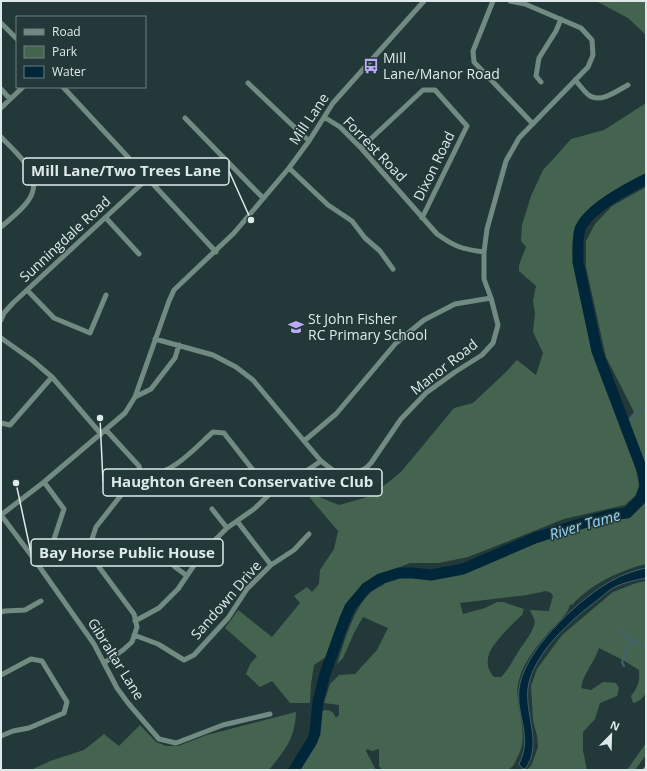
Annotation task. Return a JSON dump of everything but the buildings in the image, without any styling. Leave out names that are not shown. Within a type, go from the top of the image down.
[{"type":"street","name":"Mill Lane","points":[[1,515],[44,482],[125,413],[135,397],[174,290],[216,252],[234,233],[289,168],[309,141],[333,103],[424,1]]},
{"type":"street","points":[[493,1],[474,50],[474,62],[532,124]]},
{"type":"street","name":"Manor Road","points":[[155,339],[212,355],[236,367],[253,380],[304,441],[321,460],[335,472],[353,475],[366,468],[401,419],[426,393],[482,355],[493,343],[498,325],[484,279],[484,252],[487,229],[506,161],[519,138],[588,67],[593,55],[592,40],[581,28],[526,3],[510,1]]},
{"type":"street","points":[[541,82],[536,76],[539,58],[562,19]]},
{"type":"street","points":[[1,23],[16,38]]},
{"type":"street","points":[[575,80],[589,96],[596,99],[606,96],[628,85]]},
{"type":"street","points":[[248,83],[309,141]]},
{"type":"street","points":[[1,108],[22,88]]},
{"type":"street","points":[[64,88],[216,252]]},
{"type":"street","points":[[1,89],[10,99]]},
{"type":"street","name":"Dixon Road","points":[[361,148],[423,90],[435,90],[466,126],[422,218]]},
{"type":"street","name":"Forrest Road","points":[[324,117],[340,127],[361,148],[437,234],[451,245],[467,250],[484,252]]},
{"type":"street","points":[[185,118],[263,198]]},
{"type":"street","points":[[1,137],[30,169],[33,176],[34,192],[28,202],[1,227]]},
{"type":"street","points":[[289,168],[328,205],[352,220],[365,238],[380,251],[393,268]]},
{"type":"street","name":"Sunningdale Road","points":[[1,320],[13,303],[148,178]]},
{"type":"street","points":[[106,218],[139,254]]},
{"type":"street","points":[[27,290],[54,318],[90,333],[106,295]]},
{"type":"street","points":[[304,441],[336,414],[396,343],[424,320],[455,304],[491,298]]},
{"type":"street","points":[[1,338],[32,360],[52,377],[101,434]]},
{"type":"street","points":[[135,397],[152,389],[175,358],[179,345]]},
{"type":"street","points":[[1,423],[10,425],[52,377]]},
{"type":"street","points":[[106,430],[139,466],[140,471]]},
{"type":"street","points":[[140,471],[150,474],[160,473],[177,465],[214,432],[224,433],[271,493]]},
{"type":"street","points":[[135,621],[159,608],[178,590],[186,575],[203,552],[227,528],[271,493],[302,474],[321,460]]},
{"type":"street","points":[[104,663],[132,642],[137,627],[134,614],[99,567],[93,554],[92,539],[96,527],[140,471]]},
{"type":"street","points":[[34,559],[52,545],[64,509],[44,482]]},
{"type":"street","points":[[212,509],[227,528]]},
{"type":"street","name":"Gibraltar Lane","points":[[1,515],[94,644],[117,688],[159,739],[176,743],[223,725],[270,714]]},
{"type":"street","points":[[237,521],[271,565]]},
{"type":"street","name":"Sandown Drive","points":[[134,635],[158,644],[184,660],[194,655],[228,618],[247,589],[271,565],[294,550],[309,534]]},
{"type":"street","points":[[154,541],[175,567],[186,575]]},
{"type":"street","points":[[1,612],[4,610],[26,610],[41,601]]},
{"type":"street","points":[[1,675],[31,659],[42,661],[67,702],[64,713],[29,728],[13,731],[1,736]]},
{"type":"green space","points":[[596,1],[646,1],[646,35],[628,18]]},
{"type":"green space","points":[[646,103],[646,179],[611,199],[594,211],[582,226],[578,245],[578,258],[582,285],[597,352],[606,375],[602,376],[636,469],[639,486],[635,496],[625,505],[564,519],[468,557],[439,563],[410,563],[373,578],[374,582],[366,588],[350,607],[332,653],[314,665],[310,703],[290,703],[272,681],[260,687],[246,674],[250,664],[257,656],[225,628],[238,610],[272,637],[300,603],[294,596],[307,587],[312,592],[319,584],[320,570],[334,549],[338,531],[310,498],[312,494],[339,505],[371,496],[401,472],[454,408],[473,403],[517,360],[536,375],[543,353],[533,332],[535,313],[533,301],[536,286],[519,271],[519,265],[526,247],[521,241],[522,225],[531,196],[543,170],[571,139],[604,130]]},
{"type":"green space","points":[[646,187],[646,564],[617,574],[588,590],[570,605],[564,616],[539,643],[524,667],[519,680],[518,700],[523,739],[521,749],[515,763],[508,770],[382,770],[379,766],[379,749],[372,751],[367,749],[366,751],[376,770],[294,770],[312,741],[315,733],[317,711],[331,711],[336,718],[339,715],[339,705],[324,703],[330,684],[339,675],[355,674],[377,650],[388,628],[363,617],[343,658],[337,664],[349,628],[357,611],[371,592],[385,584],[380,579],[399,573],[431,575],[463,569],[535,538],[610,515],[627,513],[640,502],[645,486],[644,475],[624,424],[634,412],[606,357],[586,267],[586,241],[595,224],[612,206]],"holes":[[[546,591],[551,593],[553,596],[550,611],[530,610],[535,621],[530,634],[504,674],[501,677],[494,677],[488,667],[489,654],[499,639],[522,615],[524,609],[503,602],[497,602],[485,608],[463,614],[460,603],[527,595]]]},
{"type":"green space","points":[[646,581],[646,693],[644,697],[633,703],[631,696],[638,684],[639,670],[599,648],[584,677],[581,688],[591,690],[603,682],[616,683],[619,688],[617,696],[600,703],[595,719],[583,732],[583,751],[587,770],[526,770],[531,766],[538,747],[533,720],[531,686],[537,669],[562,635],[613,592],[636,583]]},
{"type":"green space","points":[[296,712],[294,730],[288,744],[269,770],[31,770],[50,761],[84,750],[104,734],[119,746],[140,725],[156,742],[166,746],[178,746],[207,735]]},
{"type":"green space","points":[[646,743],[646,755],[635,770],[627,770]]},
{"type":"water","points":[[646,568],[646,578],[627,582],[614,587],[577,616],[555,638],[537,662],[531,675],[528,688],[533,750],[525,769],[522,768],[519,764],[523,754],[524,735],[519,689],[523,675],[530,660],[540,644],[553,629],[580,603],[606,584],[631,572]]},
{"type":"waterway","name":"River Tame","points":[[294,770],[312,741],[315,733],[318,701],[325,674],[344,621],[350,607],[366,588],[380,579],[399,573],[431,575],[463,569],[535,538],[610,515],[627,513],[641,499],[645,486],[644,475],[597,351],[578,262],[578,237],[580,229],[591,214],[609,200],[646,179]]},
{"type":"waterway","points":[[625,425],[641,408],[646,412]]},
{"type":"waterway","points":[[619,628],[629,639],[646,647]]},
{"type":"waterway","points":[[624,666],[622,662],[631,640]]},
{"type":"railway","points":[[643,770],[646,767]]},
{"type":"place","name":"Mill Lane/Manor Road","points":[[371,66]]},
{"type":"place","name":"Mill Lane/Two Trees Lane","points":[[251,220]]},
{"type":"place","name":"St John Fisher RC Primary School","points":[[296,327]]},
{"type":"place","name":"Haughton Green Conservative Club","points":[[100,418]]},
{"type":"place","name":"Bay Horse Public House","points":[[16,483]]}]
